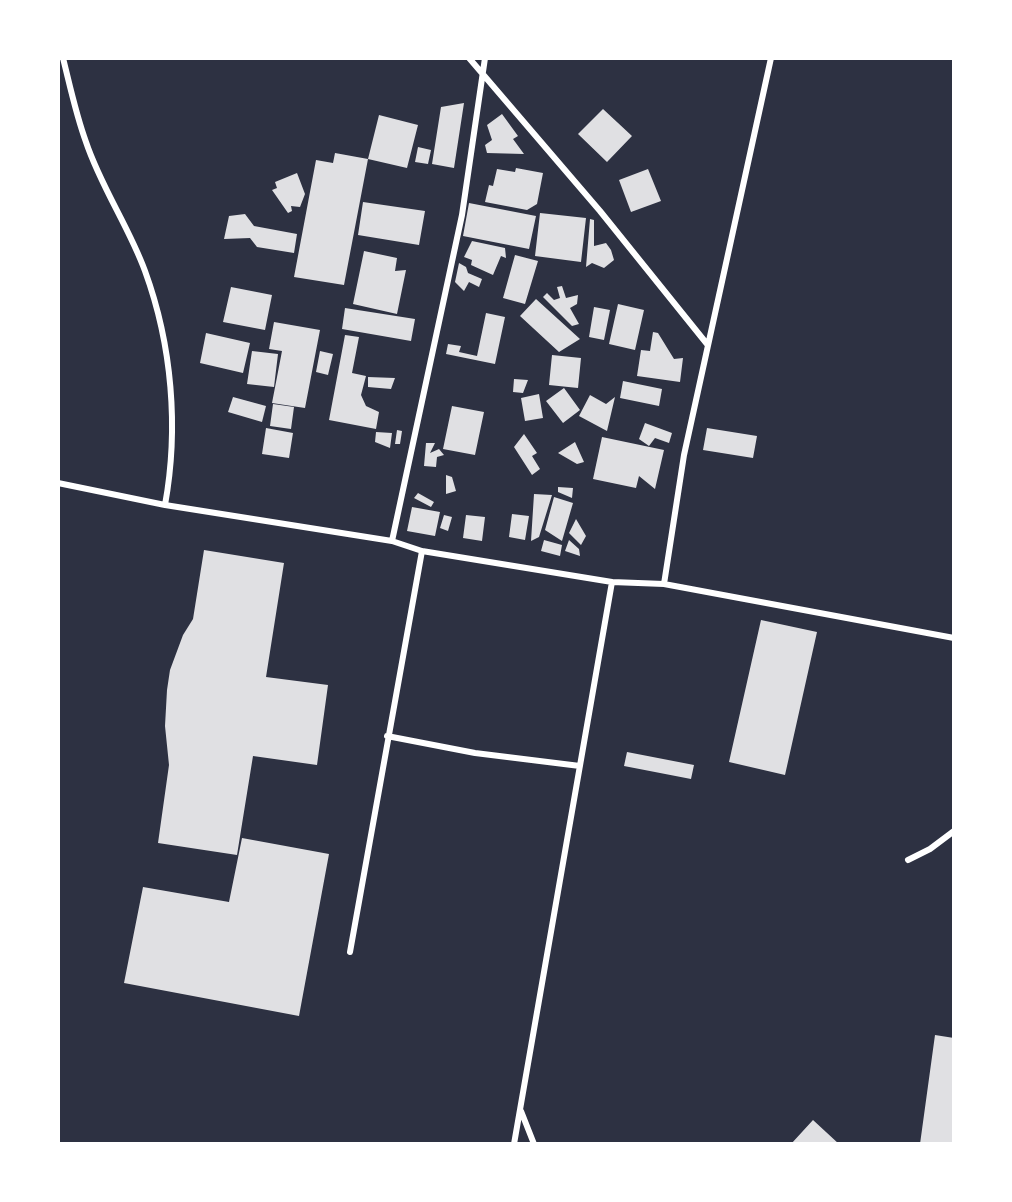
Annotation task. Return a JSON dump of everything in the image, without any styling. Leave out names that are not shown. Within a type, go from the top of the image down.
[{"type":"street","points":[[63,58],[86,142],[113,206],[145,270],[157,312],[167,358],[171,409],[173,461],[165,505]]},
{"type":"street","points":[[470,58],[600,211],[707,344]]},
{"type":"street","points":[[392,541],[462,215],[485,58]]},
{"type":"street","points":[[664,584],[684,454],[707,344],[736,226],[771,58]]},
{"type":"street","points":[[58,483],[165,505],[392,541],[422,551],[612,582],[664,584],[954,638]]},
{"type":"street","points":[[350,952],[422,551]]},
{"type":"street","points":[[514,1143],[521,1111],[529,1046],[612,582]]},
{"type":"street","points":[[387,736],[475,753],[580,766]]},
{"type":"street","points":[[908,860],[930,849],[954,831]]},
{"type":"street","points":[[521,1111],[534,1143]]},
{"type":"building","points":[[464,103],[454,168],[432,164],[441,107]]},
{"type":"building","points":[[603,109],[632,136],[607,162],[578,134]]},
{"type":"building","points":[[502,114],[518,136],[513,139],[524,154],[487,153],[485,145],[492,140],[487,125]]},
{"type":"building","points":[[379,115],[418,125],[407,168],[368,159]]},
{"type":"building","points":[[418,147],[431,150],[428,164],[415,162]]},
{"type":"building","points":[[335,153],[368,159],[344,285],[294,277],[316,160],[333,163]]},
{"type":"building","points":[[516,168],[543,173],[537,204],[527,210],[485,202],[489,185],[493,186],[497,169],[515,172]]},
{"type":"building","points":[[648,169],[661,201],[631,212],[619,180]]},
{"type":"building","points":[[297,173],[305,194],[300,207],[291,206],[292,211],[288,213],[272,190],[277,188],[275,182]]},
{"type":"building","points":[[363,202],[425,211],[419,245],[358,235]]},
{"type":"building","points":[[469,203],[536,216],[529,249],[463,236]]},
{"type":"building","points":[[540,213],[586,218],[581,262],[535,256]]},
{"type":"building","points":[[245,214],[254,226],[297,234],[294,253],[257,247],[250,238],[224,239],[229,216]]},
{"type":"building","points":[[590,219],[594,220],[594,246],[606,243],[614,260],[604,268],[592,263],[586,267]]},
{"type":"building","points":[[472,241],[505,248],[506,258],[501,256],[493,275],[471,265],[472,260],[464,257]]},
{"type":"building","points":[[364,251],[397,258],[395,271],[406,270],[397,314],[353,304]]},
{"type":"building","points":[[515,255],[538,261],[525,304],[503,298]]},
{"type":"building","points":[[459,263],[466,267],[468,273],[482,279],[479,287],[469,282],[464,291],[455,282]]},
{"type":"building","points":[[562,286],[566,298],[578,295],[577,304],[570,308],[579,324],[572,326],[543,297],[547,293],[554,300],[560,298],[557,287]]},
{"type":"building","points":[[231,287],[272,295],[265,330],[223,322]]},
{"type":"building","points":[[536,299],[580,339],[559,352],[520,316]]},
{"type":"building","points":[[618,304],[644,310],[635,350],[609,344]]},
{"type":"building","points":[[594,307],[610,310],[604,340],[589,337]]},
{"type":"building","points":[[345,308],[415,319],[411,341],[342,329]]},
{"type":"building","points":[[486,313],[505,317],[495,364],[446,354],[448,344],[461,346],[459,352],[477,356]]},
{"type":"building","points":[[274,322],[320,330],[305,408],[272,403],[282,351],[269,349]]},
{"type":"building","points":[[653,332],[658,333],[674,359],[683,358],[680,382],[637,376],[641,350],[650,351]]},
{"type":"building","points":[[206,333],[250,343],[243,373],[200,363]]},
{"type":"building","points":[[345,335],[359,337],[352,373],[366,376],[361,395],[366,406],[379,412],[376,429],[329,420]]},
{"type":"building","points":[[252,351],[278,354],[274,387],[247,384]]},
{"type":"building","points":[[320,351],[333,354],[328,375],[316,372]]},
{"type":"building","points":[[552,355],[581,358],[578,388],[549,385]]},
{"type":"building","points":[[368,377],[395,378],[391,389],[368,387]]},
{"type":"building","points":[[514,379],[528,380],[523,393],[513,392]]},
{"type":"building","points":[[623,381],[662,389],[659,406],[620,398]]},
{"type":"building","points":[[564,388],[580,410],[563,423],[546,401]]},
{"type":"building","points":[[539,394],[543,418],[525,421],[521,398]]},
{"type":"building","points":[[590,395],[606,404],[615,397],[607,431],[579,416]]},
{"type":"building","points":[[233,397],[266,406],[262,422],[228,412]]},
{"type":"building","points":[[273,404],[294,407],[291,429],[270,426]]},
{"type":"building","points":[[452,406],[484,412],[475,455],[443,449]]},
{"type":"building","points":[[645,423],[672,433],[669,443],[655,438],[649,446],[639,439]]},
{"type":"building","points":[[266,428],[293,433],[289,458],[262,454]]},
{"type":"building","points":[[707,428],[757,436],[753,458],[703,450]]},
{"type":"building","points":[[397,430],[402,431],[400,444],[395,444]]},
{"type":"building","points":[[376,432],[392,433],[390,448],[375,442]]},
{"type":"building","points":[[524,434],[537,453],[532,456],[540,469],[532,475],[514,447]]},
{"type":"building","points":[[602,437],[664,450],[655,489],[639,476],[636,488],[593,479]]},
{"type":"building","points":[[575,442],[584,462],[577,464],[558,453]]},
{"type":"building","points":[[426,443],[435,443],[430,453],[439,449],[444,455],[437,457],[436,467],[424,466]]},
{"type":"building","points":[[446,475],[452,477],[456,491],[446,494]]},
{"type":"building","points":[[558,487],[573,488],[572,498],[558,492]]},
{"type":"building","points":[[418,493],[434,502],[431,507],[414,498]]},
{"type":"building","points":[[534,494],[552,495],[539,537],[531,541]]},
{"type":"building","points":[[554,497],[573,503],[562,541],[545,530]]},
{"type":"building","points":[[412,507],[440,512],[435,536],[407,531]]},
{"type":"building","points":[[512,514],[529,516],[525,540],[509,537]]},
{"type":"building","points":[[444,515],[452,517],[448,531],[440,528]]},
{"type":"building","points":[[466,515],[485,517],[482,541],[463,538]]},
{"type":"building","points":[[576,519],[586,536],[581,545],[569,533]]},
{"type":"building","points":[[544,540],[562,545],[560,556],[541,551]]},
{"type":"building","points":[[569,540],[579,549],[580,556],[565,551]]},
{"type":"building","points":[[204,550],[284,563],[266,677],[328,685],[317,765],[253,756],[237,855],[158,843],[169,765],[165,726],[170,670],[183,635],[193,619]]},
{"type":"building","points":[[761,620],[817,632],[785,775],[729,762]]},
{"type":"building","points":[[627,752],[694,765],[691,779],[624,766]]},
{"type":"building","points":[[242,838],[329,854],[299,1016],[124,983],[143,887],[229,902]]},
{"type":"building","points":[[935,1035],[954,1038],[954,1144],[920,1144]]},
{"type":"building","points":[[813,1120],[839,1144],[791,1144]]}]
